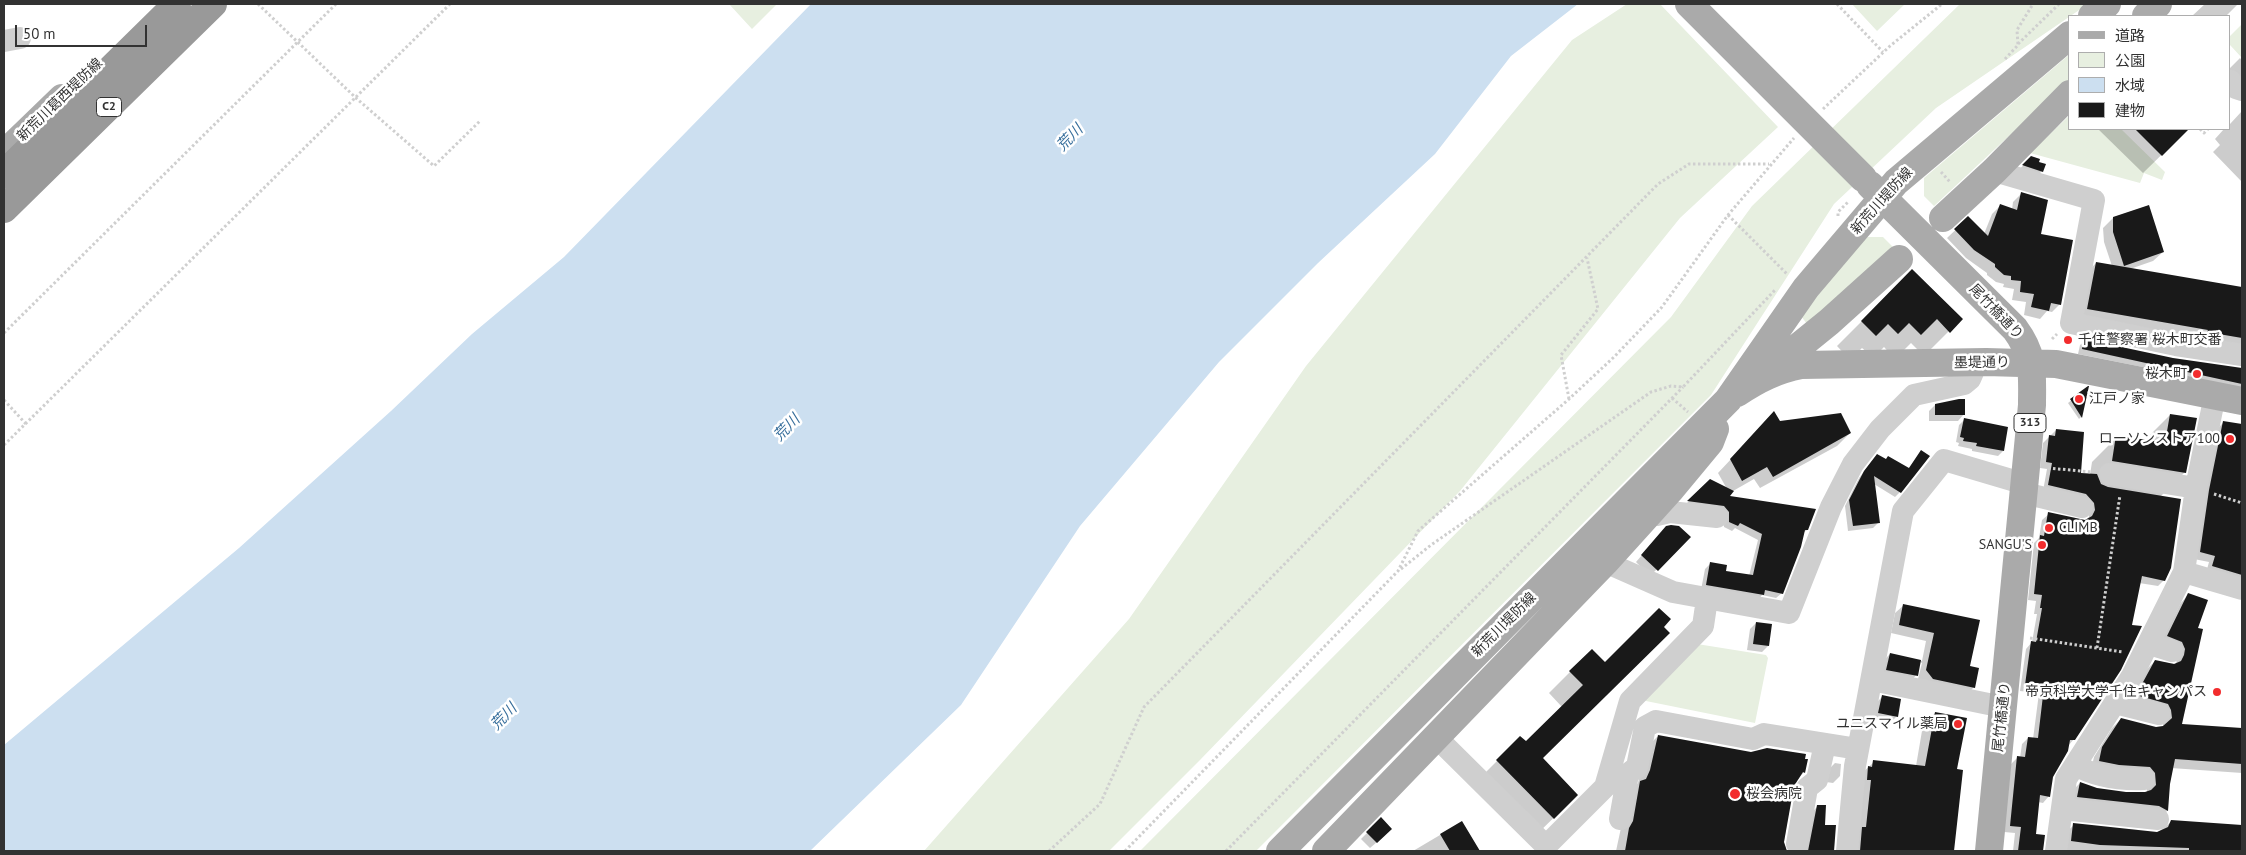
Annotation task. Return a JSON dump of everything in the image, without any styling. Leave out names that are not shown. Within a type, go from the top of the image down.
[{"type":"highway","name":"C2","points":[[4,174],[177,4]]},
{"type":"highway","name":"C2","points":[[4,209],[213,4]]},
{"type":"main road","name":"新荒川葛西堤防線","points":[[4,154],[158,4]]},
{"type":"main road","name":"新荒川葛西堤防線","points":[[4,190],[196,4]]},
{"type":"main road","name":"尾竹橋通り","points":[[1689,4],[1857,188],[1883,197],[2015,330],[2029,351],[2032,362],[2032,405],[1989,851]]},
{"type":"main road","points":[[2093,15],[2107,4]]},
{"type":"main road","points":[[2147,15],[2158,4]]},
{"type":"main road","name":"新荒川堤防線","points":[[1280,851],[1728,400],[1806,288],[1883,197],[1914,165],[2068,37]]},
{"type":"main road","points":[[1943,218],[1994,171],[2068,96]]},
{"type":"main road","points":[[1758,379],[1829,322],[1899,259]]},
{"type":"main road","name":"墨堤通り","points":[[1728,400],[1758,379],[1774,372],[1801,365],[2032,362],[2077,368],[2242,401]]},
{"type":"main road","name":"新荒川堤防線","points":[[1326,851],[1650,513],[1710,442],[1728,400]]},
{"type":"street","points":[[2231,82],[2236,88],[2242,90]]},
{"type":"street","points":[[1994,171],[2094,200],[2071,323],[2176,345],[2242,355]]},
{"type":"street","points":[[1605,562],[1672,592],[1789,613],[1831,507],[1853,464],[1880,429],[1914,395],[1964,384],[1970,379],[1977,363]]},
{"type":"street","points":[[2056,851],[2066,779],[2115,704],[2146,649],[2184,572],[2196,488],[2214,395]]},
{"type":"street","points":[[1847,851],[1855,766],[1903,511],[1944,460],[2082,507]]},
{"type":"street","points":[[2116,475],[2196,488]]},
{"type":"street","points":[[1650,513],[1657,515],[1670,512],[1717,517]]},
{"type":"street","points":[[2184,572],[2242,589]]},
{"type":"street","points":[[1436,737],[1546,848],[1605,787],[1630,701],[1703,626],[1706,599]]},
{"type":"street","points":[[2146,649],[2172,651]]},
{"type":"street","points":[[1872,680],[2003,707]]},
{"type":"street","points":[[2115,704],[2159,714]]},
{"type":"street","points":[[1620,819],[1628,774],[1637,768],[1645,727],[1656,721],[1753,739],[1764,734],[1858,749]]},
{"type":"street","points":[[1797,844],[1807,788],[1817,780],[1825,744]]},
{"type":"street","points":[[2075,765],[2086,771],[2123,780],[2144,779]]},
{"type":"street","points":[[2062,809],[2158,819]]},
{"type":"path","points":[[258,4],[356,98],[434,166],[480,121]]},
{"type":"path","points":[[4,333],[336,4]]},
{"type":"path","points":[[4,445],[450,4]]},
{"type":"path","points":[[1837,4],[1883,52]]},
{"type":"path","points":[[1819,112],[1883,52],[1942,4]]},
{"type":"path","points":[[2018,45],[2059,4]]},
{"type":"path","points":[[1398,571],[1418,532],[1569,399],[1614,357],[1662,307],[1728,215],[1770,164],[1800,132]]},
{"type":"path","points":[[1049,851],[1100,804],[1144,706],[1658,184],[1689,164],[1770,164]]},
{"type":"path","points":[[1938,169],[1950,183],[1958,184]]},
{"type":"path","points":[[1838,219],[1838,212],[1857,188]]},
{"type":"path","points":[[1728,215],[1789,276]]},
{"type":"path","points":[[1569,399],[1561,355],[1598,309],[1586,257]]},
{"type":"path","points":[[1782,283],[1795,269]]},
{"type":"path","points":[[1226,851],[1593,480],[1776,290]]},
{"type":"path","points":[[2052,339],[2056,335]]},
{"type":"path","points":[[1125,851],[1398,571],[1651,392],[1671,386],[1683,387]]},
{"type":"path","points":[[1672,398],[1690,414]]},
{"type":"path","points":[[4,400],[26,424]]},
{"type":"path","points":[[2046,467],[2073,470]]},
{"type":"path","points":[[2097,648],[2116,475]]},
{"type":"path","points":[[2196,488],[2242,503]]},
{"type":"path","points":[[2030,638],[2097,648],[2146,649]]},
{"type":"green space","points":[[729,4],[777,4],[752,29]]},
{"type":"green space","points":[[1627,4],[1660,4],[1778,127],[1680,218],[1460,491],[1200,760],[1109,851],[924,851],[1129,619],[1306,366],[1572,40]]},
{"type":"green space","points":[[1852,4],[1905,4],[1877,31]]},
{"type":"green space","points":[[1960,4],[2088,4],[2072,15],[2068,15],[2068,18],[1936,108],[1834,204],[1711,395],[1256,851],[1140,851],[1671,317],[1752,206]]},
{"type":"green space","points":[[2242,24],[2242,58],[2231,46],[2231,35]]},
{"type":"green space","points":[[2068,56],[2068,81],[1934,206],[1924,196],[1924,178]]},
{"type":"green space","points":[[2068,117],[2068,130],[2122,130],[2165,172],[2162,180],[2144,173],[2140,183],[2030,153]]},
{"type":"green space","points":[[1865,237],[1883,237],[1897,251],[1807,324],[1801,316]]},
{"type":"green space","points":[[1697,644],[1766,655],[1768,658],[1755,723],[1641,700]]},
{"type":"water","name":"荒川","points":[[811,4],[1578,4],[1511,56],[1435,154],[1318,263],[1219,362],[1080,526],[961,705],[810,851],[4,851],[4,745],[239,548],[391,411],[472,334],[564,257]]},
{"type":"building","points":[[2136,130],[2188,130],[2162,156]]},
{"type":"building","points":[[2031,156],[2040,159],[2039,162],[2046,164],[2043,172],[2022,165]]},
{"type":"building","points":[[2021,192],[2048,200],[2041,234],[2073,240],[2061,305],[2051,303],[2049,311],[2031,307],[2034,294],[2020,292],[2021,281],[2011,280],[2011,276],[2004,275],[1995,267],[1995,264],[1974,250],[1954,229],[1968,216],[1988,236],[2000,204],[2017,210]]},
{"type":"building","points":[[2149,205],[2164,252],[2124,266],[2113,232],[2113,217]]},
{"type":"building","points":[[2096,262],[2242,287],[2242,338],[2207,332],[2208,330],[2087,309]]},
{"type":"building","points":[[1912,269],[1963,319],[1950,333],[1937,319],[1921,335],[1909,323],[1898,334],[1888,324],[1876,336],[1861,321]]},
{"type":"building","points":[[2084,339],[2173,358],[2242,368],[2242,384],[2082,349]]},
{"type":"building","points":[[2089,386],[2082,418],[2070,399]]},
{"type":"building","points":[[1965,399],[1965,415],[1935,415],[1935,404]]},
{"type":"building","points":[[1774,411],[1780,421],[1841,413],[1851,433],[1773,477],[1767,467],[1742,481],[1730,459]]},
{"type":"building","points":[[2170,414],[2197,418],[2186,473],[2112,461],[2116,435],[2165,443]]},
{"type":"building","points":[[1964,418],[2008,427],[2004,451],[1976,446],[1977,443],[1963,441],[1964,438],[1960,437]]},
{"type":"building","points":[[2223,421],[2242,424],[2242,575],[2212,566],[2215,556],[2200,552],[2209,490]]},
{"type":"building","points":[[2056,429],[2084,432],[2081,473],[2097,474],[2101,484],[2108,487],[2181,499],[2171,568],[2165,581],[2142,576],[2132,625],[2142,626],[2121,670],[2075,740],[2070,740],[2068,751],[2053,777],[2050,797],[2040,795],[2036,834],[2045,835],[2043,851],[2018,851],[2021,827],[2010,826],[2017,756],[2025,757],[2028,737],[2038,738],[2044,687],[2025,685],[2031,641],[2036,642],[2042,608],[2040,608],[2042,595],[2034,594],[2040,535],[2044,536],[2048,512],[2085,520],[2092,516],[2095,510],[2094,503],[2086,494],[2048,485],[2052,463],[2046,462],[2049,435],[2055,436]]},
{"type":"building","points":[[1921,450],[1930,456],[1901,493],[1874,476],[1880,523],[1853,526],[1849,500],[1864,471],[1877,454],[1886,459],[1888,456],[1909,468]]},
{"type":"building","points":[[1710,479],[1734,491],[1730,496],[1816,509],[1808,530],[1805,530],[1801,547],[1783,594],[1765,590],[1764,595],[1706,585],[1710,562],[1727,565],[1726,571],[1753,575],[1762,534],[1740,523],[1738,526],[1729,522],[1729,512],[1724,506],[1687,501]]},
{"type":"building","points":[[1666,526],[1679,526],[1691,537],[1658,571],[1641,555]]},
{"type":"building","points":[[2188,593],[2208,600],[2198,628],[2203,629],[2182,724],[2242,728],[2242,764],[2175,759],[2170,784],[2168,811],[2159,806],[2077,797],[2080,782],[2097,788],[2126,792],[2145,792],[2151,790],[2156,785],[2155,773],[2150,767],[2119,765],[2099,761],[2102,747],[2121,718],[2156,727],[2163,726],[2172,718],[2168,704],[2136,695],[2155,660],[2174,664],[2181,661],[2185,649],[2182,642],[2167,636]]},
{"type":"building","points":[[1903,604],[1980,620],[1970,666],[1979,668],[1975,688],[1933,679],[1926,670],[1934,633],[1899,625]]},
{"type":"building","points":[[1659,608],[1671,619],[1664,627],[1670,633],[1543,758],[1578,795],[1554,819],[1496,760],[1520,736],[1526,741],[1583,685],[1569,671],[1592,649],[1605,662]]},
{"type":"building","points":[[1756,622],[1772,624],[1769,646],[1753,644]]},
{"type":"building","points":[[1890,653],[1921,660],[1918,676],[1886,670]]},
{"type":"building","points":[[1882,695],[1901,699],[1898,717],[1878,713]]},
{"type":"building","points":[[1935,712],[1967,718],[1957,769],[1963,770],[1954,851],[1860,851],[1862,827],[1866,827],[1871,780],[1867,780],[1868,766],[1872,767],[1873,760],[1925,766]]},
{"type":"building","points":[[1658,735],[1751,752],[1767,748],[1806,754],[1805,759],[1808,759],[1805,773],[1803,772],[1794,786],[1784,842],[1787,851],[1625,851],[1629,828],[1633,821],[1640,781],[1646,779],[1650,770]]},
{"type":"building","points":[[1817,805],[1826,805],[1825,825],[1836,825],[1834,851],[1808,851]]},
{"type":"building","points":[[1381,817],[1392,829],[1377,843],[1366,832]]},
{"type":"building","points":[[2171,820],[2242,825],[2242,851],[2189,851],[2189,848],[2100,845],[2071,841],[2073,823],[2157,832],[2168,827]]},
{"type":"building","points":[[1462,821],[1480,851],[1450,851],[1440,834]]},
{"type":"place","name":"千住警察署 桜木町交番","points":[[2068,340]]},
{"type":"place","name":"桜木町","points":[[2197,374]]},
{"type":"place","name":"江戸ノ家","points":[[2079,399]]},
{"type":"place","name":"ローソンストア100","points":[[2230,439]]},
{"type":"place","name":"CLIMB","points":[[2049,528]]},
{"type":"place","name":"SANGU'S","points":[[2042,545]]},
{"type":"place","name":"帝京科学大学千住キャンパス","points":[[2217,692]]},
{"type":"place","name":"ユニスマイル薬局","points":[[1958,724]]},
{"type":"place","name":"桜会病院","points":[[1735,794]]}]
